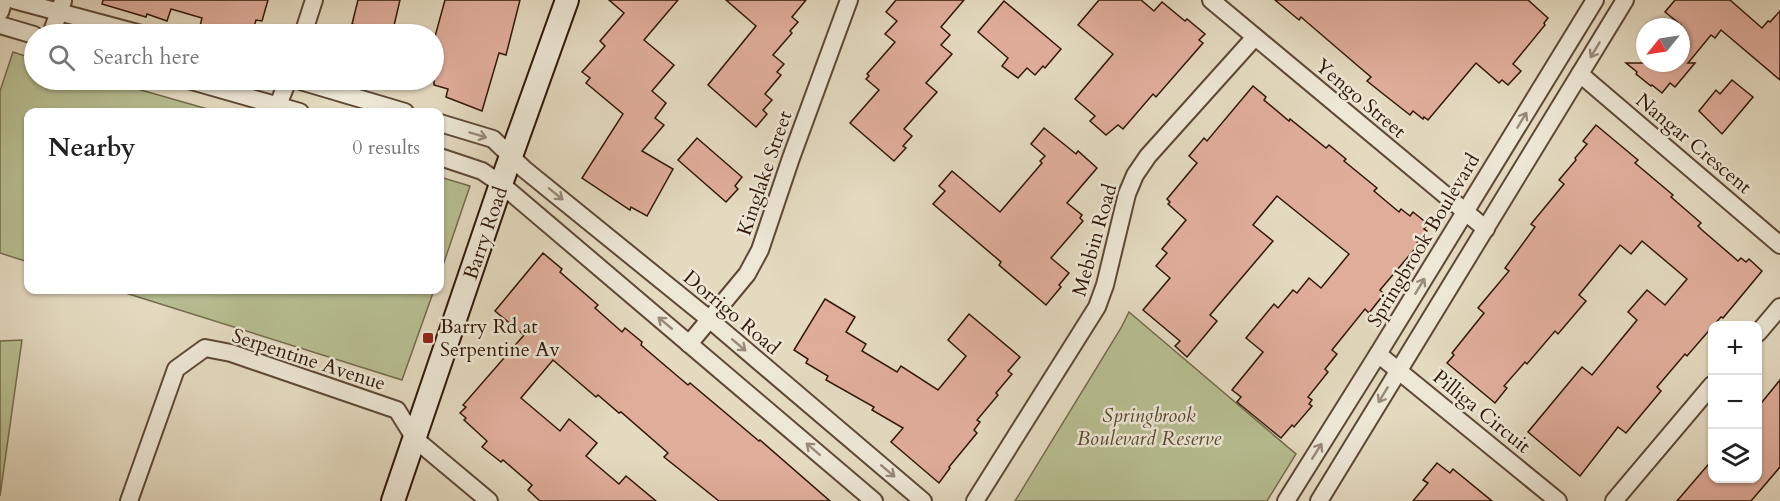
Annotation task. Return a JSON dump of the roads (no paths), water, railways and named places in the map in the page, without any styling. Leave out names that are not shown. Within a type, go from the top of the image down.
[{"type":"street","points":[[0,12],[4,0]]},
{"type":"street","points":[[14,0],[61,5],[113,24]]},
{"type":"street","points":[[306,24],[314,0]]},
{"type":"street","name":"Barry Road","points":[[393,501],[501,184],[567,0]]},
{"type":"street","name":"Kinglake Street","points":[[689,344],[747,274],[760,250],[849,0]]},
{"type":"street","name":"Yengo Street","points":[[1210,0],[1485,229]]},
{"type":"street","points":[[1319,501],[1625,0]]},
{"type":"street","points":[[1591,2],[1612,22]]},
{"type":"street","name":"Springbrook Boulevard","points":[[1286,501],[1465,212],[1591,2]]},
{"type":"street","points":[[54,24],[61,5]]},
{"type":"street","points":[[0,25],[24,32]]},
{"type":"street","name":"Mebbin Road","points":[[975,501],[1097,307],[1127,194],[1136,175],[1148,156],[1255,37]]},
{"type":"street","name":"Nangar Crescent","points":[[1580,74],[1780,244]]},
{"type":"street","points":[[225,90],[287,108]]},
{"type":"street","points":[[278,105],[284,90]]},
{"type":"street","points":[[331,90],[392,108]]},
{"type":"street","name":"Dorrigo Road","points":[[444,124],[493,139],[511,157],[709,319],[923,501]]},
{"type":"street","points":[[444,158],[482,171],[501,184],[874,501]]},
{"type":"street","points":[[1762,328],[1780,307]]},
{"type":"street","name":"Serpentine Avenue","points":[[129,501],[176,369],[204,348],[231,353],[397,410],[415,439]]},
{"type":"street","name":"Pilliga Circuit","points":[[1378,354],[1558,501]]},
{"type":"street","points":[[1614,501],[1708,391]]},
{"type":"street","points":[[415,439],[489,501]]},
{"type":"place","name":"Barry Rd at Serpentine Av","points":[[428,338]]},
{"type":"park label","name":"Springbrook Boulevard Reserve","points":[[1149,426]]}]
